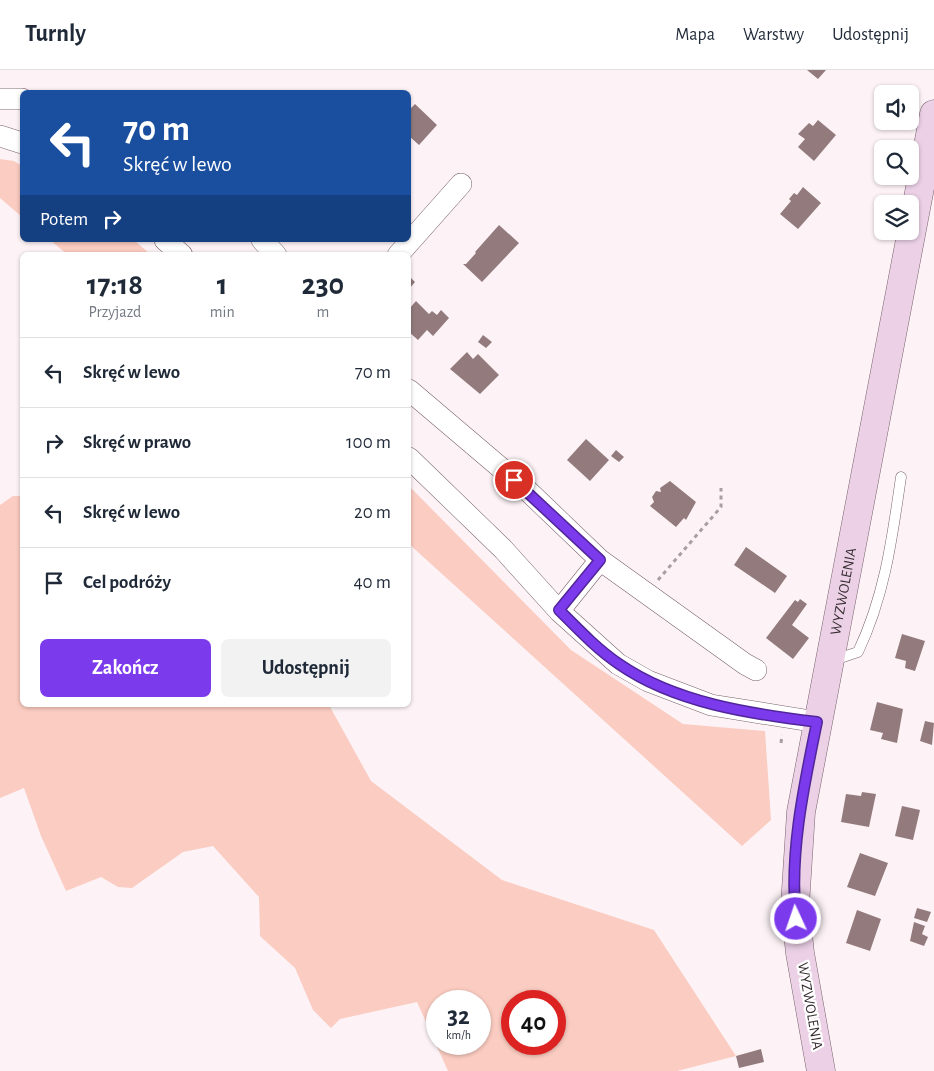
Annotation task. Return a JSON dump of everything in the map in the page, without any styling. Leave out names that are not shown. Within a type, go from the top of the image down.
[{"type":"street","points":[[0,99],[20,99]]},
{"type":"street","name":"WYZWOLENIA","points":[[822,1071],[800,953],[795,905],[801,812],[934,114]]},
{"type":"street","points":[[0,136],[20,142]]},
{"type":"street","points":[[411,240],[461,184]]},
{"type":"street","points":[[167,242],[179,252]]},
{"type":"street","points":[[264,242],[273,252]]},
{"type":"street","points":[[401,252],[410,242]]},
{"type":"street","points":[[411,392],[528,491],[600,560],[756,670]]},
{"type":"street","points":[[411,460],[503,549],[559,610],[618,664],[648,681],[711,705],[817,722]]},
{"type":"street","points":[[559,610],[600,560]]},
{"type":"lane","points":[[830,662],[858,652],[870,625],[884,584],[901,477]]},
{"type":"path","points":[[646,594],[721,507],[721,488]]},
{"type":"shaded area","points":[[0,159],[14,161],[20,165],[20,215],[0,198]]},
{"type":"shaded area","points":[[52,242],[136,242],[148,252],[64,252]]},
{"type":"shaded area","points":[[411,488],[571,650],[683,724],[765,731],[771,820],[742,846],[411,546]]},
{"type":"shaded area","points":[[13,496],[20,496],[20,707],[330,707],[371,781],[502,880],[654,930],[736,1056],[677,1071],[448,1071],[441,1055],[491,1055],[491,990],[426,990],[426,1022],[417,1002],[340,1019],[331,1028],[313,1010],[295,968],[260,936],[259,897],[213,846],[183,852],[132,888],[118,887],[101,877],[66,891],[41,836],[24,788],[0,798],[0,505]]},
{"type":"building","points":[[807,70],[826,70],[818,79]]},
{"type":"building","points":[[415,104],[437,125],[419,145],[411,138],[411,108]]},
{"type":"building","points":[[818,120],[836,135],[814,161],[798,147],[805,139],[798,134],[809,123],[813,126]]},
{"type":"building","points":[[803,187],[821,203],[798,229],[780,214],[791,201],[789,199],[794,193],[797,195]]},
{"type":"building","points":[[499,225],[519,243],[482,282],[463,264],[466,264]]},
{"type":"building","points":[[411,278],[415,282],[411,287]]},
{"type":"building","points":[[416,301],[429,314],[432,311],[437,315],[441,310],[449,318],[433,336],[427,330],[418,340],[411,334],[411,307]]},
{"type":"building","points":[[483,335],[492,342],[486,348],[478,342]]},
{"type":"building","points":[[467,352],[473,359],[478,354],[499,375],[480,394],[450,369]]},
{"type":"building","points":[[586,439],[609,460],[590,481],[567,460]]},
{"type":"building","points":[[616,450],[624,457],[619,462],[611,456]]},
{"type":"building","points":[[670,481],[696,502],[686,520],[684,518],[676,527],[650,506],[654,502],[652,497],[656,491],[661,492],[660,488]]},
{"type":"building","points":[[746,547],[787,576],[775,593],[734,565]]},
{"type":"building","points":[[800,599],[807,604],[792,625],[809,638],[793,659],[766,638],[795,600],[798,602]]},
{"type":"building","points":[[902,634],[925,641],[915,671],[905,668],[906,661],[895,658]]},
{"type":"building","points":[[877,702],[903,709],[897,743],[881,739],[883,733],[870,730]]},
{"type":"building","points":[[925,721],[934,723],[932,745],[920,741]]},
{"type":"building","points":[[862,792],[876,794],[869,827],[841,822],[846,794],[861,796]]},
{"type":"building","points":[[902,806],[920,810],[913,840],[895,836]]},
{"type":"building","points":[[860,853],[888,863],[875,896],[847,887]]},
{"type":"building","points":[[917,908],[931,912],[927,922],[914,918]]},
{"type":"building","points":[[857,910],[881,919],[870,951],[846,943]]},
{"type":"building","points":[[914,922],[925,926],[922,934],[928,937],[924,946],[910,941]]},
{"type":"building","points":[[761,1049],[764,1062],[739,1068],[736,1056]]},
{"type":"route","points":[[514,480],[600,560],[559,610],[592,643],[618,664],[648,681],[711,705],[817,722],[801,812],[797,853],[796,919]]}]
